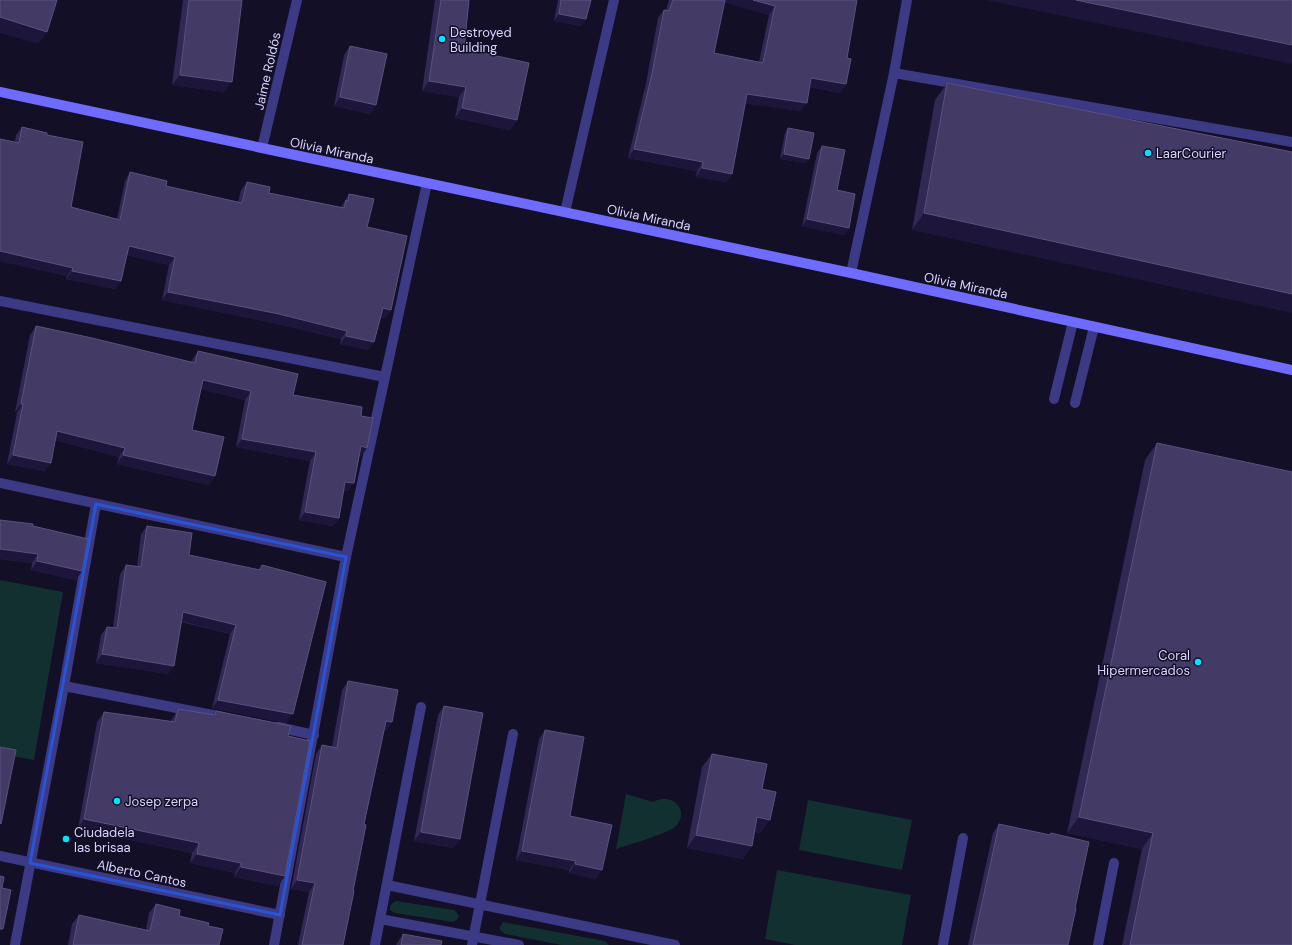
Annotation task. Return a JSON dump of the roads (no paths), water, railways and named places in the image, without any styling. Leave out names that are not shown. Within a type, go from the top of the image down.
[{"type":"street","name":"Jaime Roldós","points":[[262,148],[297,0]]},
{"type":"street","points":[[565,212],[614,0]]},
{"type":"street","points":[[851,273],[894,74],[907,0]]},
{"type":"street","points":[[894,74],[1292,142]]},
{"type":"street","name":"Olivia Miranda","points":[[0,92],[851,273],[1292,370]]},
{"type":"street","points":[[274,945],[346,557],[427,183]]},
{"type":"street","points":[[0,301],[385,377]]},
{"type":"street","points":[[1054,399],[1072,322]]},
{"type":"street","points":[[1075,403],[1094,327]]},
{"type":"street","points":[[0,483],[346,557]]},
{"type":"street","points":[[15,945],[64,686],[96,504]]},
{"type":"street","points":[[64,686],[236,719]]},
{"type":"street","points":[[375,945],[421,707]]},
{"type":"street","points":[[267,725],[314,734]]},
{"type":"street","points":[[472,941],[513,734]]},
{"type":"street","points":[[943,945],[963,838]]},
{"type":"street","name":"Alberto Cantos","points":[[0,856],[30,864],[280,915]]},
{"type":"street","points":[[1098,945],[1114,863]]},
{"type":"street","points":[[386,885],[480,905],[629,940],[675,945]]},
{"type":"street","points":[[380,919],[472,941],[519,945]]},
{"type":"place","name":"Destroyed Building","points":[[442,39]]},
{"type":"place","name":"LaarCourier","points":[[1148,153]]},
{"type":"place","name":"Coral Hipermercados","points":[[1198,662]]},
{"type":"place","name":"Josep zerpa","points":[[117,801]]},
{"type":"place","name":"Ciudadela las brisaa","points":[[66,839]]}]
